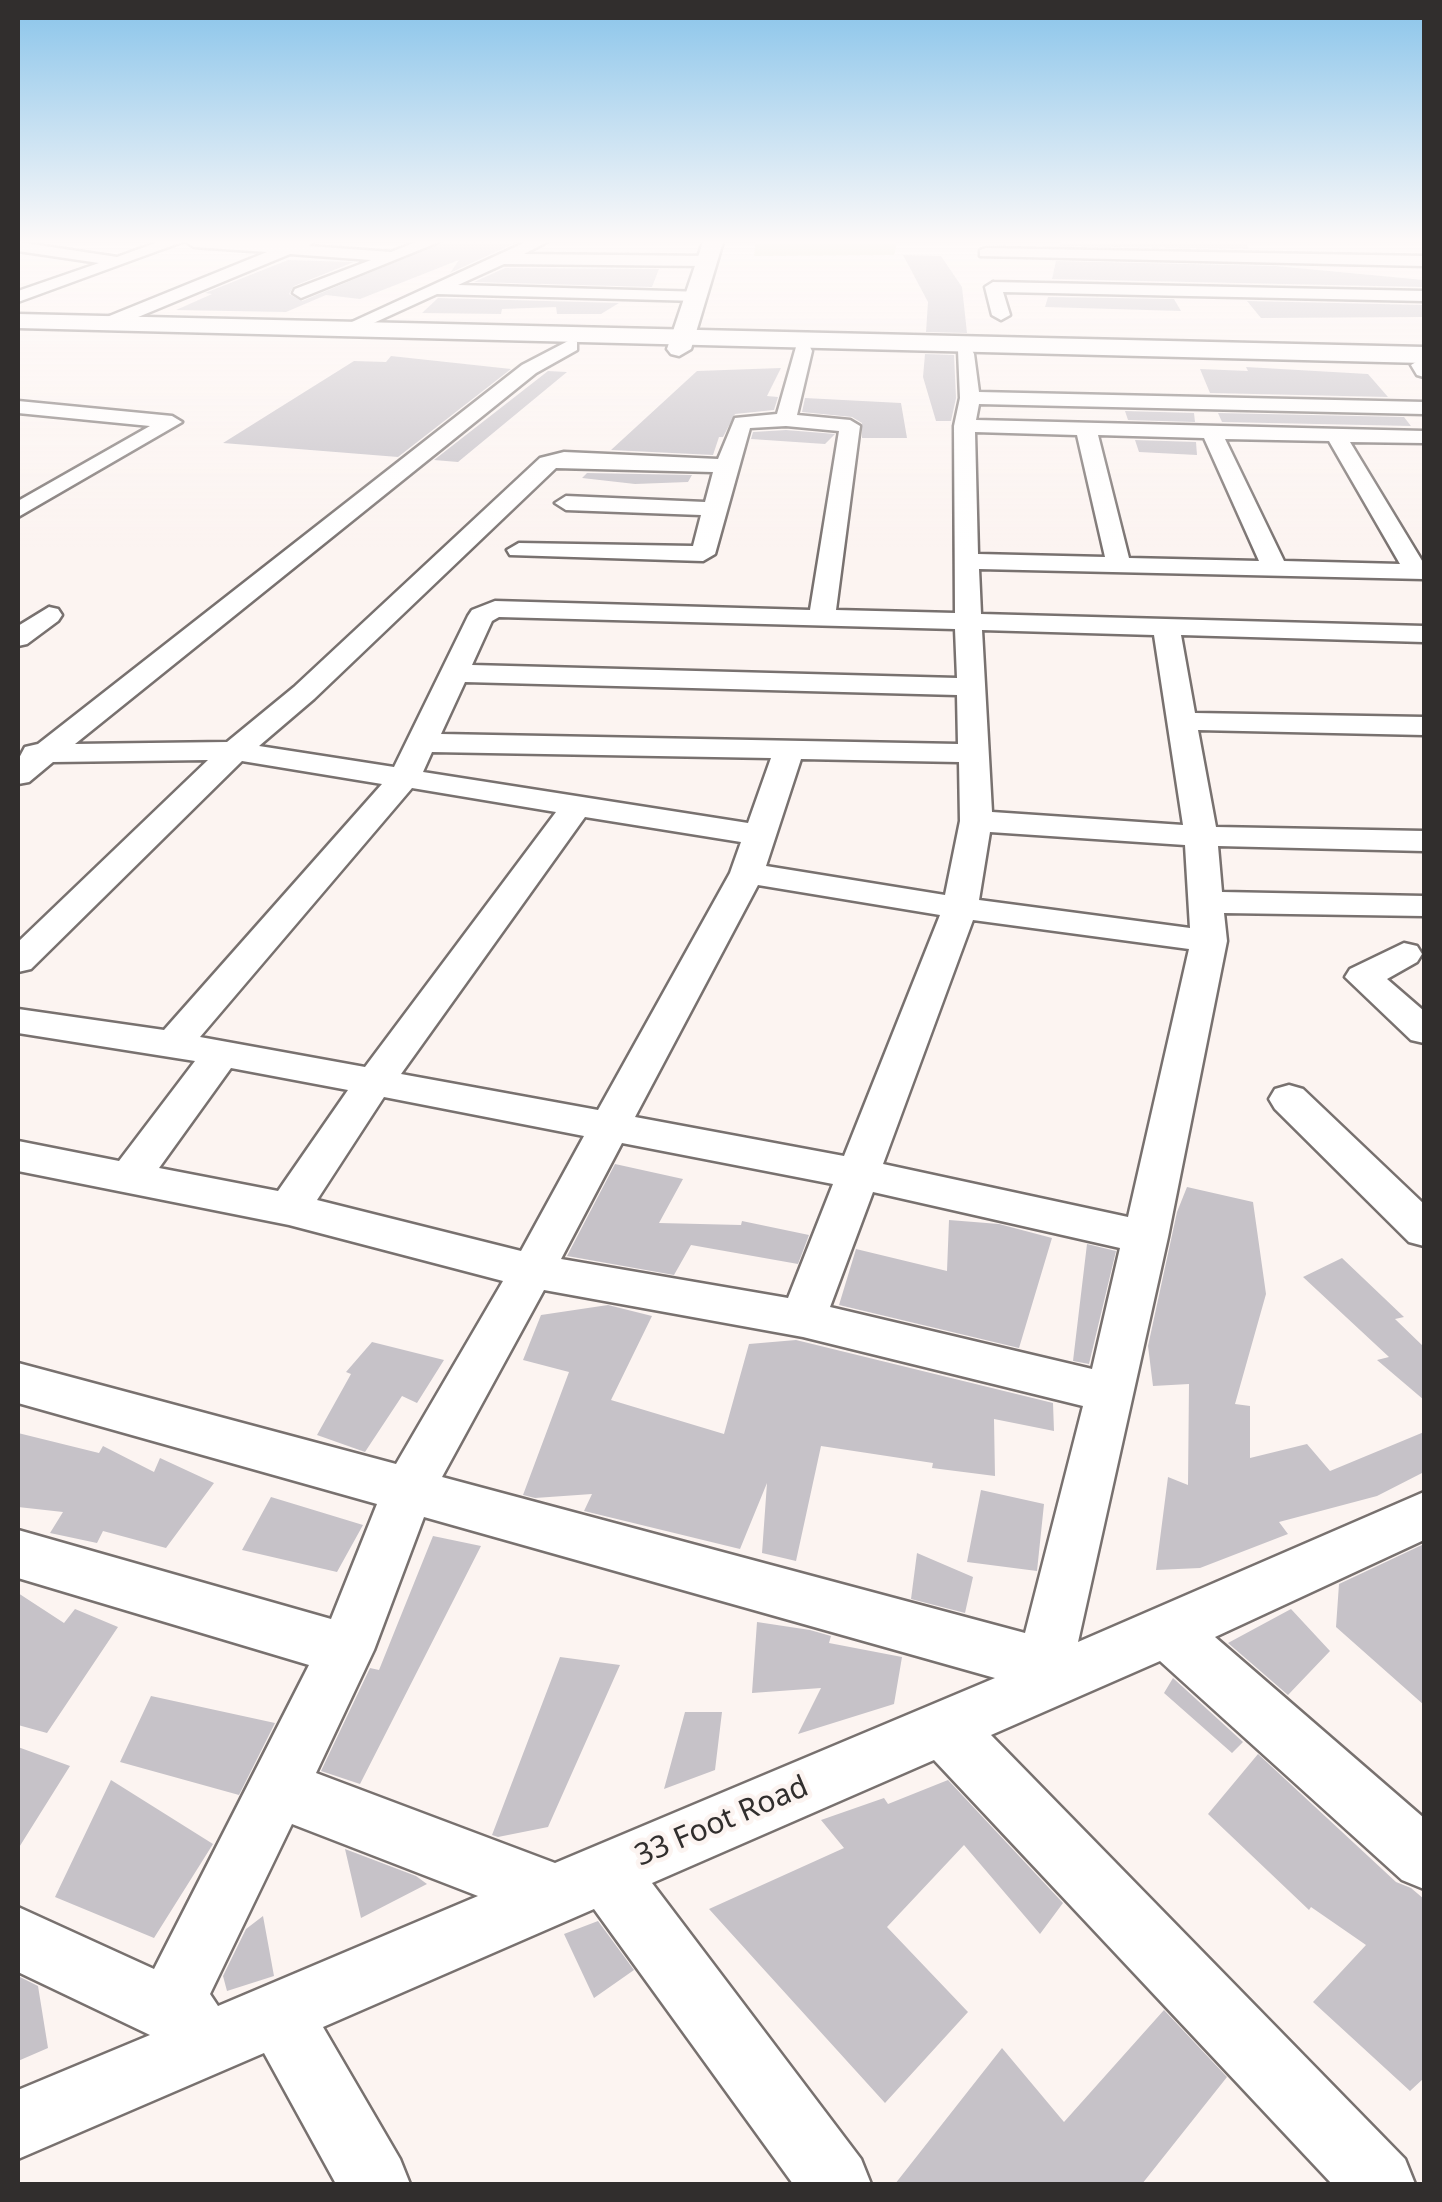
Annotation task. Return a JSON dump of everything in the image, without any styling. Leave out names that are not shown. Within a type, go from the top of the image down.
[{"type":"main road","points":[[769,345],[804,352],[1424,364]]},
{"type":"main road","points":[[970,345],[1424,364]]},
{"type":"street","points":[[18,775],[32,753],[528,369],[565,345]]},
{"type":"street","points":[[786,420],[804,352]]},
{"type":"street","points":[[803,1319],[960,908],[976,820],[966,561],[965,354]]},
{"type":"street","points":[[18,407],[172,421],[18,510]]},
{"type":"street","points":[[967,412],[1424,408]]},
{"type":"street","points":[[967,412],[1086,430],[1424,437]]},
{"type":"street","points":[[519,550],[700,555],[742,422],[786,420],[850,426],[822,619]]},
{"type":"street","points":[[1086,430],[1119,565]]},
{"type":"street","points":[[1212,433],[1275,568]]},
{"type":"street","points":[[1336,436],[1421,572]]},
{"type":"street","points":[[101,438],[136,441]]},
{"type":"street","points":[[18,961],[235,752],[450,560],[548,462],[582,459],[726,466]]},
{"type":"street","points":[[566,503],[717,508]]},
{"type":"street","points":[[966,561],[1421,572]]},
{"type":"street","points":[[173,1044],[404,778],[482,616],[495,609],[1424,634]]},
{"type":"street","points":[[18,638],[49,615]]},
{"type":"street","points":[[18,1383],[1058,1669],[1111,1393],[1210,941],[1201,836],[1166,628]]},
{"type":"street","points":[[458,672],[971,687]]},
{"type":"street","points":[[1182,721],[1424,726]]},
{"type":"street","points":[[422,743],[788,753],[974,753]]},
{"type":"street","points":[[32,753],[235,752],[404,778],[576,806],[960,908],[1210,941]]},
{"type":"street","points":[[169,2008],[346,1650],[409,1488],[532,1272],[753,854],[788,753]]},
{"type":"street","points":[[289,1209],[374,1081],[576,806]]},
{"type":"street","points":[[976,820],[1201,836],[1424,841]]},
{"type":"street","points":[[1204,902],[1424,906]]},
{"type":"street","points":[[1404,954],[1363,977],[1368,986],[1424,1032]]},
{"type":"street","points":[[18,1021],[221,1052],[611,1125],[1146,1237]]},
{"type":"street","points":[[129,1178],[221,1052]]},
{"type":"street","points":[[1290,1100],[1424,1230]]},
{"type":"street","points":[[18,1156],[289,1209],[532,1272],[803,1319],[1111,1393]]},
{"type":"street","name":"33 Foot Road","points":[[18,2124],[943,1727],[1058,1669],[1167,1631],[1424,1515]]},
{"type":"street","points":[[18,1554],[346,1650]]},
{"type":"street","points":[[1167,1631],[1424,1858]]},
{"type":"street","points":[[943,1727],[1380,2184]]},
{"type":"street","points":[[277,1788],[580,1883],[836,2184]]},
{"type":"street","points":[[18,1939],[169,2008],[252,2024],[375,2184]]},
{"type":"building","points":[[925,354],[954,355],[956,398],[951,421],[936,421],[923,377]]},
{"type":"building","points":[[391,356],[511,369],[398,457],[223,443],[354,361],[386,362]]},
{"type":"building","points":[[1246,367],[1368,374],[1388,397],[1210,393],[1200,369],[1248,371]]},
{"type":"building","points":[[781,368],[767,396],[778,397],[774,410],[735,414],[723,437],[719,437],[713,455],[611,450],[697,371]]},
{"type":"building","points":[[548,371],[567,372],[458,462],[434,460]]},
{"type":"building","points":[[805,398],[901,403],[907,438],[862,438],[862,423],[852,417],[802,412]]},
{"type":"building","points":[[1125,411],[1194,413],[1195,422],[1128,420]]},
{"type":"building","points":[[1218,413],[1404,417],[1411,426],[1222,422]]},
{"type":"building","points":[[753,432],[835,434],[825,444],[751,439]]},
{"type":"building","points":[[1135,440],[1196,442],[1197,455],[1139,452]]},
{"type":"building","points":[[587,473],[692,475],[688,482],[635,484],[582,478]]},
{"type":"building","points":[[615,1164],[683,1179],[659,1223],[741,1225],[742,1221],[809,1235],[798,1264],[691,1245],[674,1275],[567,1256]]},
{"type":"building","points":[[1187,1187],[1253,1202],[1266,1294],[1235,1404],[1250,1406],[1250,1458],[1307,1444],[1330,1471],[1424,1432],[1424,1472],[1377,1496],[1279,1522],[1288,1534],[1200,1568],[1156,1570],[1168,1477],[1188,1485],[1189,1384],[1153,1386],[1148,1346],[1177,1212]]},
{"type":"building","points":[[949,1220],[999,1224],[1052,1238],[1019,1348],[839,1305],[856,1249],[947,1271]]},
{"type":"building","points":[[1087,1244],[1116,1251],[1089,1364],[1073,1361]]},
{"type":"building","points":[[1342,1258],[1404,1317],[1395,1319],[1424,1347],[1424,1400],[1377,1360],[1389,1357],[1303,1277]]},
{"type":"building","points":[[608,1305],[652,1316],[611,1400],[724,1434],[749,1344],[796,1340],[1053,1403],[1054,1431],[994,1419],[995,1476],[821,1446],[796,1561],[762,1553],[767,1483],[740,1549],[584,1511],[592,1494],[535,1498],[523,1495],[569,1372],[523,1360],[541,1315]]},
{"type":"building","points":[[372,1342],[444,1360],[417,1403],[402,1396],[365,1452],[317,1435],[351,1374],[346,1372]]},
{"type":"building","points":[[18,1433],[99,1453],[103,1446],[154,1472],[160,1458],[214,1483],[166,1548],[103,1531],[97,1543],[50,1533],[63,1512],[18,1507]]},
{"type":"building","points":[[981,1490],[1044,1504],[1037,1571],[967,1562]]},
{"type":"building","points":[[271,1497],[363,1525],[337,1572],[242,1550]]},
{"type":"building","points":[[433,1536],[481,1546],[360,1784],[321,1771],[370,1668],[379,1670]]},
{"type":"building","points":[[1424,1544],[1424,1705],[1336,1627],[1339,1584]]},
{"type":"building","points":[[917,1553],[973,1577],[965,1613],[911,1599]]},
{"type":"building","points":[[18,1593],[64,1623],[75,1609],[118,1627],[47,1733],[18,1725]]},
{"type":"building","points":[[1291,1609],[1330,1651],[1288,1695],[1228,1643]]},
{"type":"building","points":[[757,1622],[810,1630],[831,1636],[829,1643],[902,1657],[894,1704],[798,1734],[821,1688],[752,1693]]},
{"type":"building","points":[[560,1657],[620,1665],[548,1827],[492,1835]]},
{"type":"building","points":[[1173,1678],[1243,1742],[1232,1753],[1164,1693]]},
{"type":"building","points":[[151,1696],[275,1723],[239,1795],[120,1762]]},
{"type":"building","points":[[685,1712],[722,1712],[715,1770],[664,1789]]},
{"type":"building","points":[[18,1747],[70,1766],[18,1849]]},
{"type":"building","points":[[1258,1754],[1396,1882],[1424,1899],[1424,2078],[1410,2091],[1313,2002],[1366,1945],[1311,1907],[1309,1910],[1208,1814]]},
{"type":"building","points":[[111,1780],[213,1844],[154,1938],[55,1897]]},
{"type":"building","points":[[948,1780],[1063,1903],[1040,1934],[964,1845],[887,1927],[968,2012],[885,2103],[709,1909],[844,1848],[821,1820],[884,1798],[888,1804]]},
{"type":"building","points":[[345,1849],[416,1876],[427,1884],[361,1918]]},
{"type":"building","points":[[263,1916],[274,1976],[227,1991],[223,1976],[246,1929]]},
{"type":"building","points":[[598,1921],[634,1970],[594,1998],[564,1934]]},
{"type":"building","points":[[18,1976],[38,1986],[48,2048],[18,2061]]},
{"type":"building","points":[[1164,2010],[1227,2077],[1142,2184],[895,2184],[1002,2048],[1064,2122]]}]
